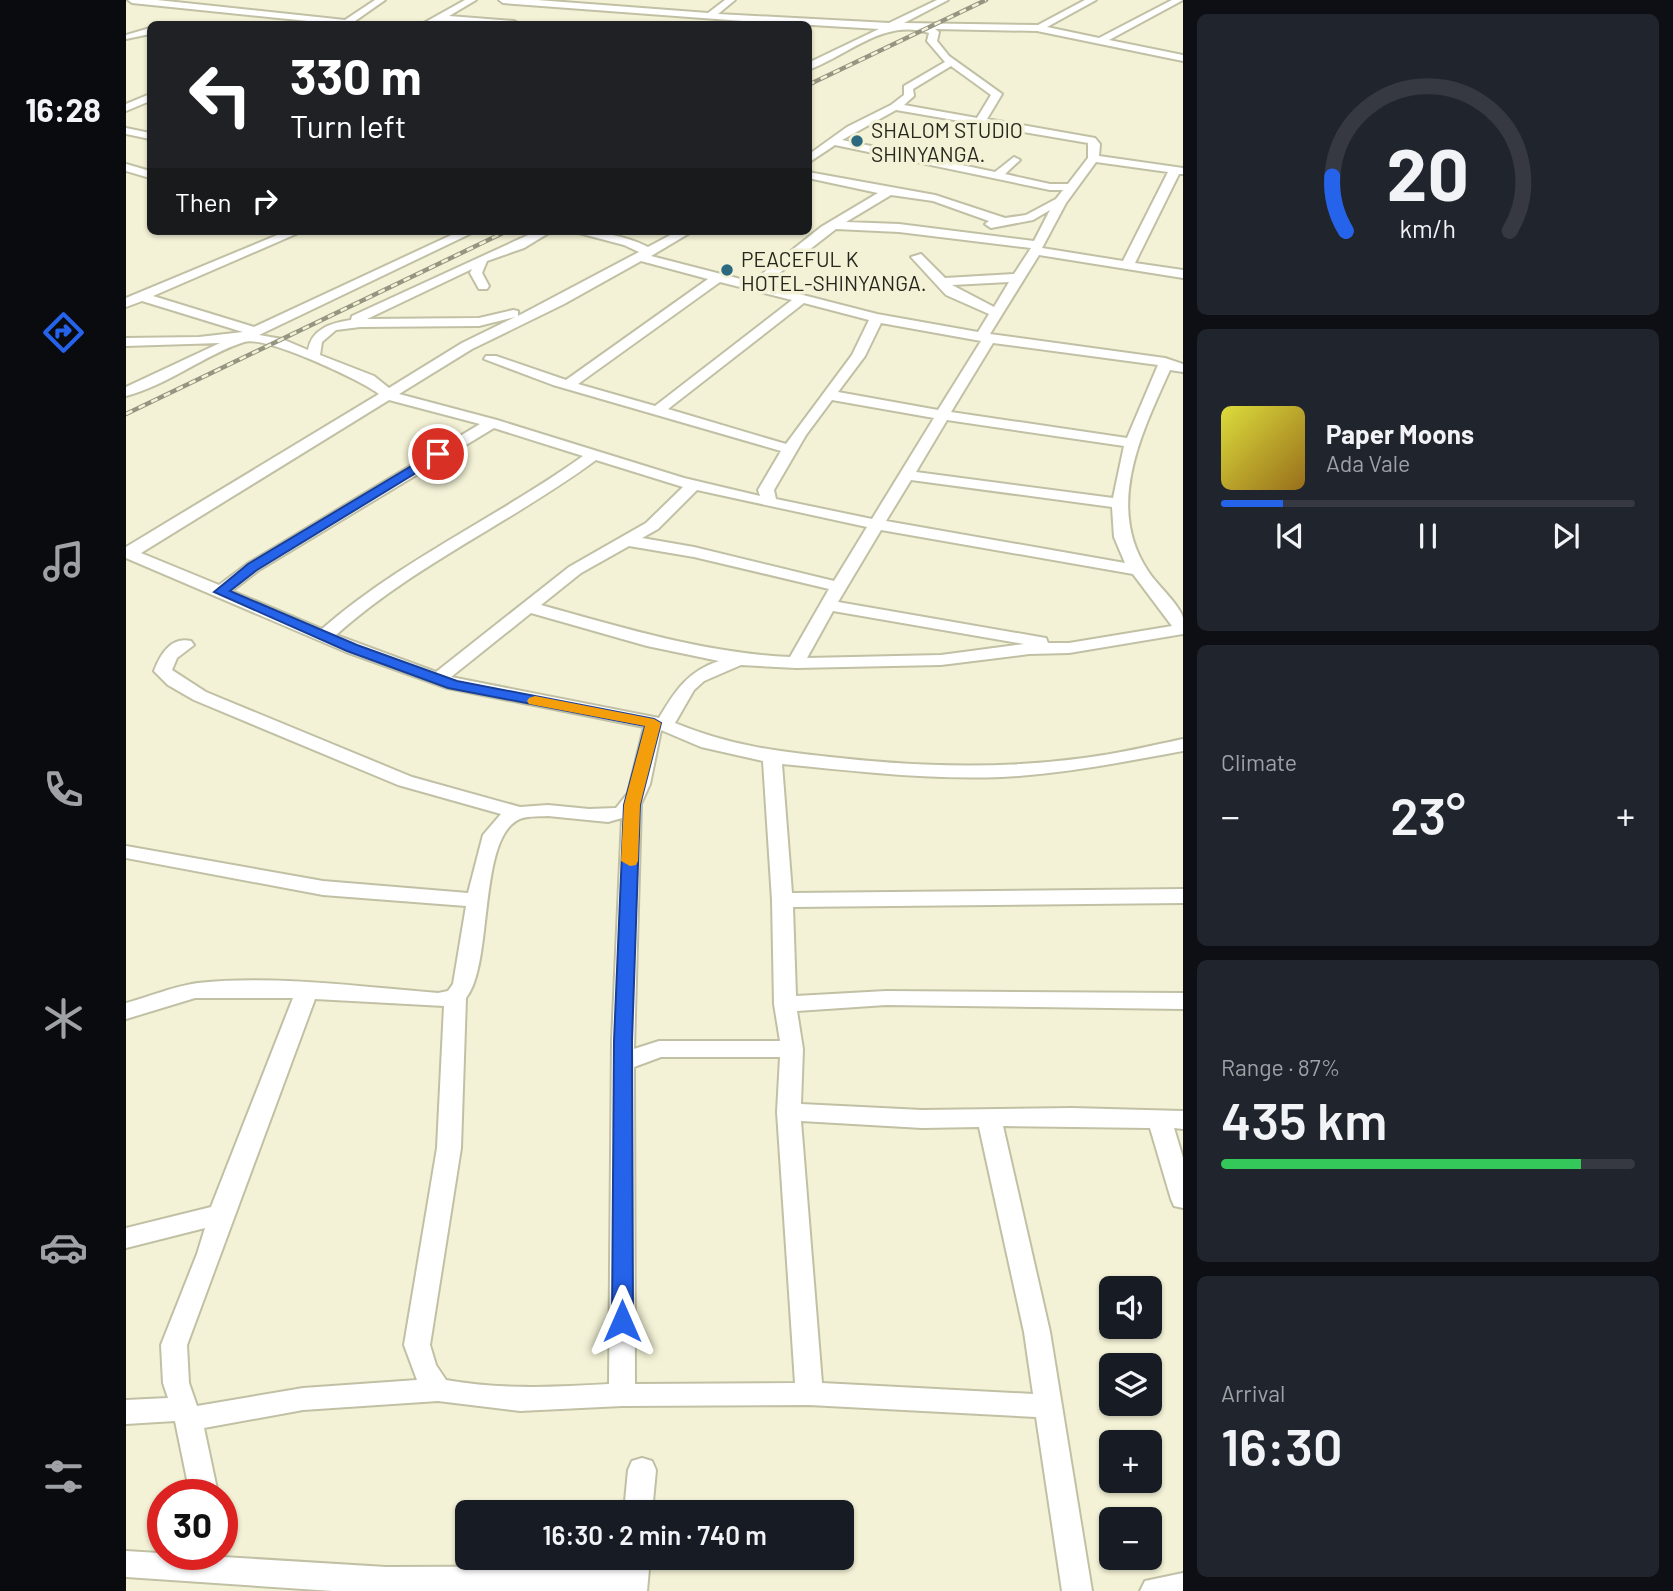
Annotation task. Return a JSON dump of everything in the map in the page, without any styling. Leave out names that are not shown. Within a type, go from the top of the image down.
[{"type":"street","points":[[132,0],[329,21]]},
{"type":"street","points":[[359,0],[379,1]]},
{"type":"street","points":[[442,0],[470,1]]},
{"type":"street","points":[[503,0],[561,2],[777,21]]},
{"type":"street","points":[[632,10],[645,0]]},
{"type":"street","points":[[711,15],[731,0]]},
{"type":"street","points":[[908,21],[944,0]]},
{"type":"street","points":[[1041,28],[1092,0]]},
{"type":"street","points":[[1098,42],[1179,0]]},
{"type":"street","points":[[349,21],[379,1]]},
{"type":"street","points":[[433,21],[470,1]]},
{"type":"street","points":[[439,18],[470,21]]},
{"type":"street","points":[[908,21],[934,32],[933,45],[997,94],[981,120]]},
{"type":"street","points":[[812,23],[892,24],[908,21],[1041,28],[1183,58]]},
{"type":"street","points":[[812,65],[892,24]]},
{"type":"street","points":[[128,37],[147,32]]},
{"type":"street","points":[[1164,54],[1183,46]]},
{"type":"street","points":[[812,157],[863,121],[895,107],[909,96],[908,88],[953,61]]},
{"type":"street","points":[[126,108],[147,98]]},
{"type":"street","points":[[796,663],[942,415],[1060,202],[1093,158],[1095,144],[1091,140],[895,107]]},
{"type":"street","points":[[126,119],[138,133]]},
{"type":"street","points":[[126,131],[147,135]]},
{"type":"street","points":[[835,142],[1050,187],[1070,187]]},
{"type":"street","points":[[1093,158],[1179,171],[1127,266]]},
{"type":"street","points":[[997,176],[1014,160]]},
{"type":"street","points":[[126,167],[147,174]]},
{"type":"street","points":[[812,176],[935,198],[1004,222]]},
{"type":"street","points":[[755,286],[833,225],[889,191]]},
{"type":"street","points":[[950,234],[967,228],[1030,218],[1060,202]]},
{"type":"street","points":[[833,225],[950,234],[1183,274]]},
{"type":"street","points":[[126,303],[281,235]]},
{"type":"street","points":[[126,392],[461,235]]},
{"type":"street","points":[[342,325],[538,235]]},
{"type":"street","points":[[596,235],[628,242],[646,255],[718,277],[877,318],[986,337],[1165,362],[1165,365],[1183,368]]},
{"type":"street","points":[[128,552],[390,395],[456,341],[564,299],[680,235]]},
{"type":"street","points":[[917,257],[956,295],[997,313]]},
{"type":"street","points":[[481,259],[476,273],[483,286]]},
{"type":"street","points":[[569,384],[609,352],[653,325],[718,277]]},
{"type":"street","points":[[943,282],[1018,278]]},
{"type":"street","points":[[126,292],[277,342],[369,379],[390,395],[437,411],[492,423],[694,485],[961,541],[1139,570]]},
{"type":"street","points":[[658,410],[690,389],[759,329],[803,298]]},
{"type":"street","points":[[313,356],[313,348],[322,334],[332,327],[377,322],[479,322],[564,299]]},
{"type":"street","points":[[769,502],[766,489],[789,449],[858,356],[877,318]]},
{"type":"street","points":[[342,325],[400,327],[456,341]]},
{"type":"street","points":[[126,342],[199,341],[250,334]]},
{"type":"street","points":[[491,359],[789,449]]},
{"type":"street","points":[[529,607],[653,642],[740,660],[796,663],[941,660],[1028,649],[1069,648],[1183,629],[1130,558],[1120,531],[1119,503],[1133,443],[1141,416],[1165,365]]},
{"type":"street","points":[[829,395],[942,415],[1133,443]]},
{"type":"street","points":[[221,592],[253,567],[492,423]]},
{"type":"street","points":[[325,636],[385,588],[492,519],[555,483],[595,454]]},
{"type":"street","points":[[906,475],[1119,503]]},
{"type":"street","points":[[438,679],[575,570],[652,526],[694,485]]},
{"type":"street","points":[[625,540],[706,555],[840,587]]},
{"type":"street","points":[[128,552],[325,636],[438,679],[496,694],[659,724],[708,743],[772,757],[908,771],[1002,771],[1084,764],[1183,745]]},
{"type":"street","points":[[829,605],[1069,648]]},
{"type":"street","points":[[185,645],[169,655],[163,671],[174,681],[200,696],[405,782],[517,812]]},
{"type":"street","points":[[622,1395],[623,1062],[632,805],[659,724],[698,677],[740,660]]},
{"type":"street","points":[[772,757],[782,900],[785,1004],[792,1049],[789,1112],[808,1394]]},
{"type":"street","points":[[438,1390],[424,1369],[417,1345],[450,1147],[456,998],[464,986],[476,900],[494,832],[505,818],[529,809],[603,816],[623,812],[632,805]]},
{"type":"street","points":[[126,852],[323,888],[476,900]]},
{"type":"street","points":[[782,900],[1183,896]]},
{"type":"street","points":[[126,1011],[195,990],[307,991],[438,1000],[456,998]]},
{"type":"street","points":[[201,1479],[176,1383],[174,1345],[307,991]]},
{"type":"street","points":[[785,1004],[886,998],[1183,1002]]},
{"type":"street","points":[[623,1062],[659,1049],[792,1049]]},
{"type":"street","points":[[789,1112],[846,1117],[1172,1120],[1183,1199]]},
{"type":"street","points":[[989,1118],[1037,1332],[1077,1591]]},
{"type":"street","points":[[126,1238],[221,1214]]},
{"type":"street","points":[[126,1412],[186,1414],[303,1399],[438,1390],[520,1400],[622,1395],[808,1394],[1049,1406]]},
{"type":"street","points":[[639,1500],[642,1469]]},
{"type":"street","points":[[126,1564],[147,1564]]},
{"type":"street","points":[[238,1566],[386,1581],[633,1576]]},
{"type":"street","points":[[1155,1591],[1183,1587]]},
{"type":"railway","points":[[812,83],[986,0]]},
{"type":"railway","points":[[126,414],[499,235]]},
{"type":"slow traffic","points":[[535,701],[654,723],[632,805],[630,861]]},
{"type":"place","name":"SHALOM STUDIO SHINYANGA.","points":[[857,141]]},
{"type":"place","name":"PEACEFUL K HOTEL-SHINYANGA.","points":[[727,270]]},
{"type":"route","points":[[438,454],[253,567],[221,592],[352,648],[453,684],[654,723],[632,805],[623,1041],[622,1321]]}]
